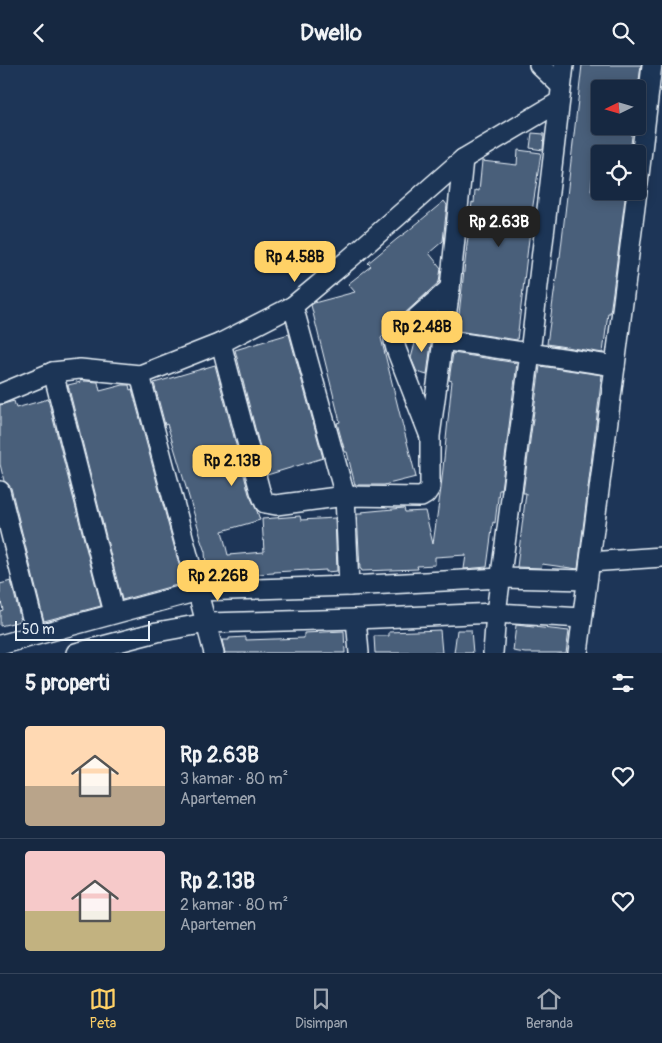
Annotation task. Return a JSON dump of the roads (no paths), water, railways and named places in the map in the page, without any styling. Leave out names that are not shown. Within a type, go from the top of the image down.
[{"type":"street","points":[[539,65],[560,94]]},
{"type":"street","points":[[493,653],[496,613],[530,353],[564,65]]},
{"type":"street","points":[[643,145],[652,65]]},
{"type":"street","points":[[0,394],[53,373],[80,369],[140,375],[221,343],[293,306],[463,159],[560,94]]},
{"type":"street","points":[[221,343],[264,503],[276,505],[345,496],[421,497],[426,495],[430,488],[430,436],[450,288],[463,159]]},
{"type":"street","points":[[578,653],[636,200]]},
{"type":"street","points":[[430,436],[394,341],[398,334],[450,288]]},
{"type":"street","points":[[293,306],[345,496],[349,586]]},
{"type":"street","points":[[443,340],[615,366]]},
{"type":"street","points":[[53,373],[114,613]]},
{"type":"street","points":[[140,375],[214,653]]},
{"type":"street","points":[[0,491],[7,544],[36,634]]},
{"type":"street","points":[[0,645],[198,591],[501,578],[588,571],[662,557]]},
{"type":"street","points":[[76,653],[157,632],[207,623],[496,613],[582,618]]},
{"type":"street","points":[[356,619],[359,653]]}]
